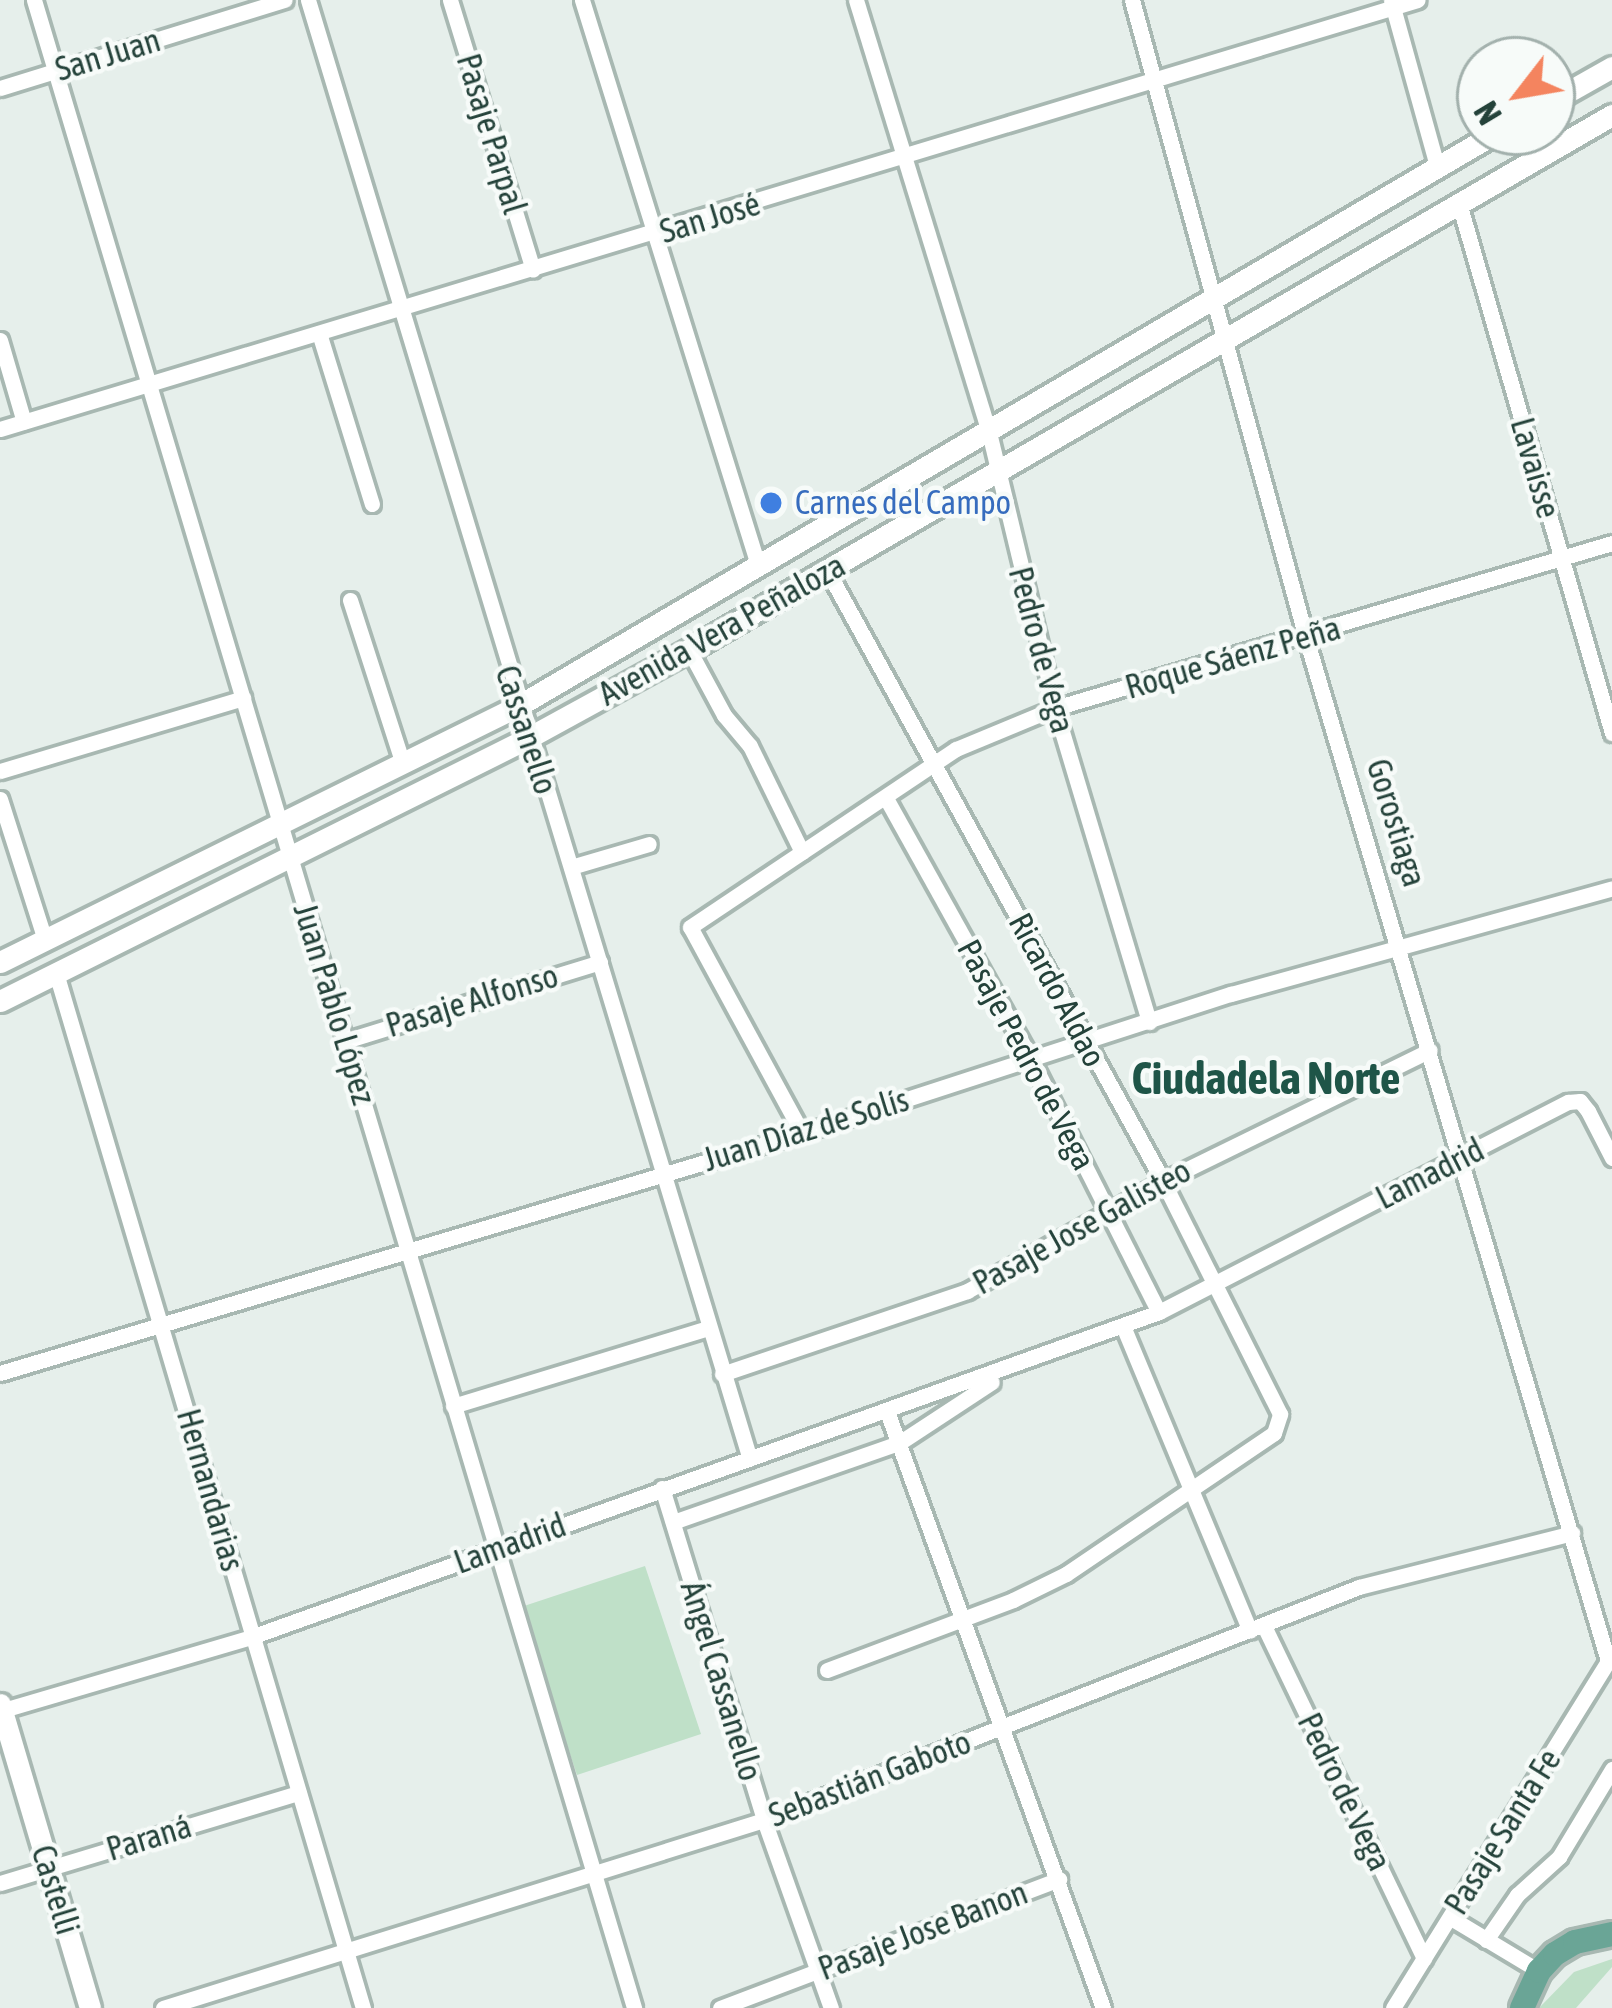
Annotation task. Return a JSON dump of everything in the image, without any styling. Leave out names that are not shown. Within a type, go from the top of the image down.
[{"type":"main road","points":[[1576,87],[1612,67]]},
{"type":"main road","name":"Avenida Vera Peñaloza","points":[[0,1001],[528,738],[995,474],[1612,115]]},
{"type":"main road","name":"Avenida Vera Peñaloza","points":[[0,962],[518,706],[1456,155]]},
{"type":"main road","name":"Castelli","points":[[1,1708],[90,2008]]},
{"type":"main road","points":[[1522,2008],[1539,1971],[1576,1942],[1612,1934]]},
{"type":"street","name":"Juan Pablo López","points":[[34,0],[634,2008]]},
{"type":"street","name":"San Juan","points":[[0,88],[285,0]]},
{"type":"street","name":"Cassanello","points":[[308,0],[518,706],[750,1459]]},
{"type":"street","name":"Pasaje Parpal","points":[[450,0],[533,269]]},
{"type":"street","points":[[582,0],[757,562]]},
{"type":"street","name":"Pedro de Vega","points":[[856,0],[988,428],[995,474],[1054,708],[1149,1022]]},
{"type":"street","name":"Gorostiaga","points":[[1132,0],[1306,638],[1610,1658]]},
{"type":"street","name":"San José","points":[[0,429],[652,236],[1417,0]]},
{"type":"street","points":[[1392,4],[1437,166]]},
{"type":"street","name":"Lavaisse","points":[[1460,203],[1612,733]]},
{"type":"street","points":[[319,333],[372,504]]},
{"type":"street","points":[[0,340],[25,422]]},
{"type":"street","name":"Roque Sáenz Peña","points":[[802,1133],[690,927],[887,800],[956,749],[1054,708],[1306,638],[1612,543]]},
{"type":"street","name":"Ricardo Aldao","points":[[827,570],[1163,1181],[1280,1414],[1274,1433],[1192,1485]]},
{"type":"street","points":[[350,600],[403,764]]},
{"type":"street","points":[[688,650],[767,776],[802,853]]},
{"type":"street","points":[[0,771],[243,698]]},
{"type":"street","points":[[0,799],[45,940]]},
{"type":"street","name":"Pasaje Pedro de Vega","points":[[887,800],[1032,1061],[1159,1312]]},
{"type":"street","points":[[571,867],[650,844]]},
{"type":"street","name":"Juan Díaz de Solís","points":[[0,1373],[802,1133],[1149,1022],[1612,888]]},
{"type":"street","name":"Pasaje Alfonso","points":[[345,1041],[600,962]]},
{"type":"street","name":"Hernandarias","points":[[56,973],[362,2008]]},
{"type":"street","name":"Pasaje Jose Galisteo","points":[[722,1374],[967,1291],[1163,1181],[1430,1050]]},
{"type":"street","name":"Lamadrid","points":[[1,1708],[251,1637],[662,1488],[888,1414],[1123,1326],[1215,1286],[1580,1101],[1612,1158]]},
{"type":"street","name":"Pedro de Vega","points":[[1123,1326],[1257,1629],[1424,1959]]},
{"type":"street","points":[[453,1406],[708,1328]]},
{"type":"street","name":"Lamadrid","points":[[673,1522],[899,1443],[1018,1366]]},
{"type":"street","points":[[888,1414],[1103,2008]]},
{"type":"street","points":[[827,1670],[1066,1574],[1192,1485]]},
{"type":"street","name":"Ángel Cassanello","points":[[662,1488],[764,1820],[831,2008]]},
{"type":"street","name":"Sebastián Gaboto","points":[[163,2008],[197,2003],[345,1950],[764,1820],[1359,1587],[1572,1533]]},
{"type":"street","name":"Pasaje Santa Fe","points":[[1393,2008],[1610,1658]]},
{"type":"street","points":[[1486,1940],[1516,1894],[1559,1857],[1612,1769]]},
{"type":"street","name":"Paraná","points":[[0,1883],[298,1793]]},
{"type":"street","name":"Pasaje Jose Banon","points":[[720,2008],[1059,1880]]},
{"type":"street","points":[[1450,1918],[1539,1971]]},
{"type":"green space","points":[[645,1566],[701,1734],[577,1775],[521,1607]]},
{"type":"green space","points":[[1612,1959],[1612,1967],[1576,2008],[1539,2008],[1574,1972]]},
{"type":"place","name":"Carnes del Campo","points":[[771,503]]},
{"type":"district","name":"Ciudadela Norte","points":[[1266,1079]]}]
